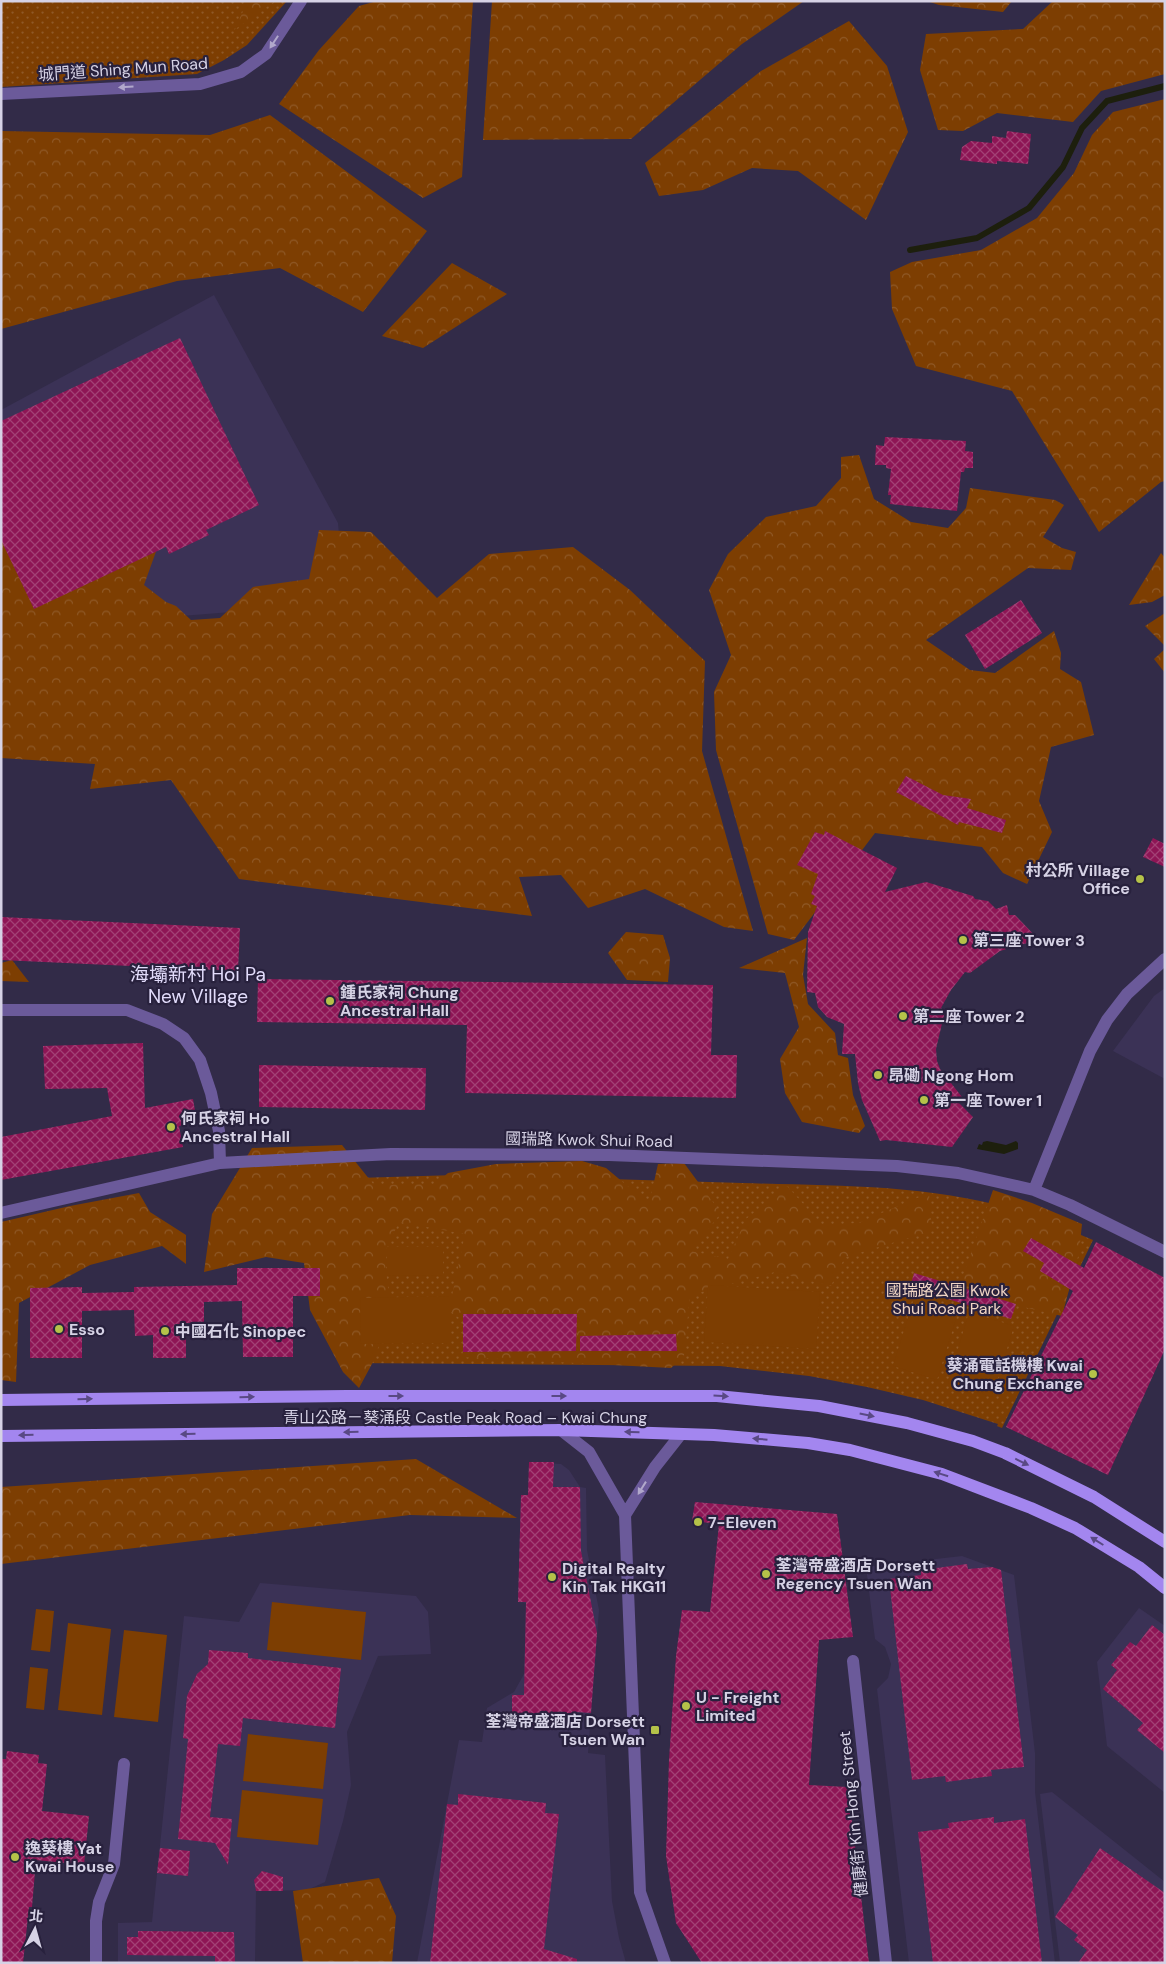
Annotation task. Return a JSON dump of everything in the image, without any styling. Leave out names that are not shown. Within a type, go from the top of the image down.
[{"type":"main road","name":"青山公路－葵涌段 Castle Peak Road – Kwai Chung","points":[[1,1400],[347,1396],[717,1396],[819,1406],[907,1423],[973,1441],[1005,1453],[1094,1497],[1165,1542]]},
{"type":"main road","name":"青山公路－葵涌段 Castle Peak Road – Kwai Chung","points":[[1,1436],[561,1430],[714,1435],[808,1443],[850,1450],[942,1474],[1075,1528],[1139,1567],[1165,1588]]},
{"type":"street","name":"城門道 Shing Mun Road","points":[[1,94],[200,84],[241,72],[266,54],[301,1]]},
{"type":"street","points":[[1034,1190],[1090,1051],[1107,1020],[1127,994],[1165,959]]},
{"type":"street","points":[[1,1010],[127,1010],[163,1024],[177,1033],[184,1038],[200,1060],[212,1094],[220,1131],[220,1163]]},
{"type":"street","name":"國瑞路 Kwok Shui Road","points":[[1,1213],[220,1163],[391,1154],[609,1155],[897,1166],[958,1173],[1034,1190],[1079,1209],[1165,1252]]},
{"type":"street","points":[[561,1430],[589,1452],[626,1515],[640,1892],[664,1963]]},
{"type":"street","points":[[626,1515],[655,1467],[681,1434]]},
{"type":"street","name":"健康街 Kin Hong Street","points":[[853,1661],[886,1963]]},
{"type":"street","points":[[96,1963],[96,1921],[99,1902],[114,1864],[124,1764]]},
{"type":"shaded area","points":[[214,295],[338,523],[345,603],[31,628],[1,574],[1,410]]},
{"type":"shaded area","points":[[1165,988],[1165,1079],[1113,1051],[1154,996]]},
{"type":"shaded area","points":[[987,1141],[1006,1145],[1016,1141],[1018,1149],[1004,1154],[977,1149],[979,1144],[982,1145],[983,1142]]},
{"type":"shaded area","points":[[529,1462],[561,1464],[569,1470],[580,1487],[586,1488],[587,1550],[599,1610],[588,1753],[605,1755],[612,1901],[626,1963],[417,1963],[459,1740],[482,1742],[487,1708],[514,1692],[524,1674],[526,1603],[518,1602],[521,1495],[528,1495]]},
{"type":"shaded area","points":[[962,1556],[1014,1575],[1035,1753],[1035,1792],[1055,1963],[909,1963],[877,1689],[888,1678],[891,1664],[885,1647],[875,1639],[866,1567]]},
{"type":"shaded area","points":[[260,1583],[416,1596],[428,1612],[431,1654],[378,1656],[347,1732],[351,1785],[343,1821],[325,1882],[307,1890],[256,1891],[255,1963],[118,1963],[118,1923],[152,1922],[184,1616],[239,1622]]},
{"type":"shaded area","points":[[1139,1608],[1165,1626],[1165,1793],[1107,1746],[1097,1662]]},
{"type":"shaded area","points":[[1052,1792],[1165,1882],[1165,1963],[1060,1963],[1040,1794]]},
{"type":"green space","points":[[1,1],[287,1],[247,45],[197,74],[1,87]]},
{"type":"green space","points":[[248,1],[275,1],[234,30]]},
{"type":"green space","points":[[377,1],[473,1],[462,177],[423,198],[279,104],[319,50],[359,6]]},
{"type":"green space","points":[[492,1],[804,1],[742,44],[631,139],[483,140]]},
{"type":"green space","points":[[927,1],[1012,1],[1003,12],[939,5]]},
{"type":"green space","points":[[1053,1],[1165,1],[1165,74],[1101,91],[1073,122],[997,113],[963,131],[938,130],[920,70],[926,34],[1023,29]]},
{"type":"green space","points":[[849,21],[887,66],[908,132],[866,220],[798,171],[752,168],[703,190],[659,196],[645,163],[761,71]]},
{"type":"green space","points":[[1165,99],[1165,481],[1161,482],[1099,532],[1012,391],[916,366],[892,309],[890,272],[912,262],[981,250],[1037,218],[1074,173],[1092,135],[1113,112]]},
{"type":"green space","points":[[270,115],[427,231],[363,312],[280,268],[177,281],[1,329],[1,131],[210,135]]},
{"type":"green space","points":[[452,263],[507,294],[423,348],[382,336]]},
{"type":"green space","points":[[859,455],[874,499],[911,522],[948,528],[966,508],[970,488],[1055,500],[1064,505],[1043,537],[1062,548],[1076,552],[1071,570],[1028,568],[926,640],[970,670],[995,673],[1054,631],[1061,653],[1060,669],[1081,682],[1094,735],[1051,747],[1039,801],[1052,832],[1027,884],[1003,873],[982,847],[875,833],[794,940],[768,934],[716,750],[714,692],[731,655],[709,590],[728,554],[766,517],[816,506],[841,478],[841,457]]},
{"type":"green space","points":[[1,525],[163,532],[144,585],[166,602],[176,606],[191,620],[220,618],[253,587],[309,579],[319,530],[371,532],[437,598],[489,554],[573,547],[630,590],[705,661],[702,751],[753,931],[724,927],[645,889],[588,908],[561,875],[519,877],[532,916],[239,879],[171,780],[90,789],[95,764],[1,758]]},
{"type":"green space","points":[[1161,553],[1165,558],[1165,595],[1152,602],[1129,605]]},
{"type":"green space","points":[[1165,613],[1165,646],[1145,626]]},
{"type":"green space","points":[[1165,649],[1165,673],[1154,659]]},
{"type":"green space","points":[[626,932],[663,935],[670,958],[668,982],[627,980],[608,953]]},
{"type":"green space","points":[[807,938],[803,975],[808,1004],[835,1033],[838,1055],[848,1058],[853,1095],[865,1126],[859,1133],[802,1122],[785,1093],[780,1059],[799,1027],[785,973],[739,968]]},
{"type":"green space","points":[[12,960],[29,982],[1,981],[1,963]]},
{"type":"green space","points":[[342,1145],[374,1185],[435,1184],[448,1173],[496,1164],[582,1161],[606,1168],[649,1204],[658,1164],[684,1163],[721,1213],[691,1251],[728,1259],[746,1219],[787,1186],[822,1225],[858,1223],[929,1193],[932,1231],[845,1257],[831,1286],[775,1272],[690,1295],[684,1356],[671,1368],[461,1357],[472,1328],[449,1310],[465,1234],[399,1222],[384,1254],[391,1312],[373,1362],[359,1388],[343,1372],[310,1310],[304,1263],[266,1257],[204,1272],[212,1214],[252,1148]]},
{"type":"green space","name":"國瑞路公園 Kwok Shui Road Park","points":[[456,1175],[844,1186],[912,1191],[946,1195],[1012,1209],[1043,1219],[1093,1240],[1002,1428],[997,1426],[998,1424],[923,1400],[867,1387],[809,1376],[720,1366],[348,1363],[324,1179]]},
{"type":"green space","points":[[993,1190],[1032,1203],[1082,1224],[1079,1253],[1062,1316],[1015,1305],[962,1279]]},
{"type":"green space","points":[[139,1193],[150,1212],[186,1235],[186,1264],[162,1246],[90,1265],[19,1303],[16,1382],[1,1380],[1,1222]]},
{"type":"green space","points":[[387,1247],[443,1247],[443,1275],[387,1276]]},
{"type":"green space","points":[[708,1285],[820,1292],[816,1349],[704,1342]]},
{"type":"green space","points":[[915,1295],[959,1309],[937,1380],[893,1366]]},
{"type":"green space","points":[[449,1296],[449,1343],[361,1344],[360,1298]]},
{"type":"green space","points":[[969,1312],[1014,1326],[992,1397],[948,1383]]},
{"type":"green space","points":[[416,1459],[517,1518],[410,1515],[1,1564],[1,1487]]},
{"type":"green space","points":[[272,1602],[366,1612],[361,1660],[267,1650]]},
{"type":"green space","points":[[36,1609],[54,1611],[50,1652],[31,1650]]},
{"type":"green space","points":[[68,1623],[111,1629],[102,1715],[58,1710]]},
{"type":"green space","points":[[124,1630],[167,1635],[158,1722],[114,1717]]},
{"type":"green space","points":[[30,1667],[48,1669],[44,1710],[26,1708]]},
{"type":"green space","points":[[248,1734],[328,1743],[323,1789],[243,1781]]},
{"type":"green space","points":[[242,1790],[323,1799],[318,1845],[237,1837]]},
{"type":"green space","points":[[379,1878],[396,1916],[392,1963],[303,1963],[293,1891]]},
{"type":"building","points":[[1007,131],[1031,134],[1028,164],[997,161],[997,164],[960,160],[962,147],[971,141],[992,143],[992,136],[1006,138]]},
{"type":"building","points":[[180,338],[259,505],[206,530],[209,535],[169,554],[166,547],[34,609],[1,540],[1,421]]},
{"type":"building","points":[[885,437],[966,441],[965,451],[973,452],[973,468],[965,468],[964,472],[961,472],[957,511],[890,504],[891,495],[888,495],[891,469],[886,468],[886,465],[875,465],[876,445],[884,446]]},
{"type":"building","points":[[1021,600],[1042,633],[985,669],[965,635]]},
{"type":"building","points":[[906,776],[943,795],[971,799],[967,808],[1006,820],[1002,833],[959,822],[958,825],[896,792]]},
{"type":"building","points":[[825,831],[897,868],[885,892],[926,882],[973,896],[975,899],[988,901],[996,909],[1007,905],[1009,915],[1015,915],[1040,941],[1000,951],[970,973],[965,972],[951,990],[941,1008],[945,1011],[936,1049],[937,1061],[940,1069],[962,1097],[959,1103],[973,1117],[952,1147],[880,1141],[862,1100],[855,1054],[842,1054],[844,1024],[827,1017],[818,1007],[815,993],[807,992],[808,932],[817,906],[811,904],[815,896],[811,894],[818,874],[797,865],[815,832],[824,835]]},
{"type":"building","points":[[1153,838],[1165,844],[1165,867],[1143,857]]},
{"type":"building","points":[[1,917],[240,928],[238,971],[1,960]]},
{"type":"building","points":[[258,979],[713,985],[711,1055],[737,1055],[736,1098],[465,1093],[467,1025],[257,1022]]},
{"type":"building","points":[[143,1043],[145,1108],[193,1099],[197,1122],[179,1126],[183,1147],[1,1180],[1,1137],[112,1116],[107,1088],[45,1089],[43,1046]]},
{"type":"building","points":[[259,1065],[426,1068],[425,1110],[259,1107]]},
{"type":"building","name":"葵涌電話機樓 Kwai Chung Exchange","points":[[1031,1238],[1084,1268],[1096,1242],[1165,1278],[1165,1349],[1108,1475],[1006,1427],[1073,1291],[1040,1271],[1044,1263],[1023,1251]]},
{"type":"building","points":[[237,1268],[320,1268],[320,1296],[293,1296],[293,1357],[243,1357],[242,1301],[204,1302],[204,1323],[186,1323],[186,1358],[153,1358],[153,1335],[135,1336],[134,1310],[82,1311],[82,1358],[30,1358],[30,1288],[82,1287],[82,1293],[134,1292],[134,1287],[237,1285]]},
{"type":"building","points":[[914,1273],[1016,1304],[1011,1319],[910,1287]]},
{"type":"building","points":[[463,1314],[577,1314],[576,1351],[463,1352]]},
{"type":"building","points":[[676,1334],[677,1351],[580,1351],[580,1336]]},
{"type":"building","name":"Digital Realty Kin Tak HKG11","points":[[529,1462],[554,1462],[553,1487],[580,1487],[581,1551],[597,1633],[591,1713],[577,1712],[577,1729],[524,1728],[524,1721],[512,1721],[512,1695],[524,1695],[526,1602],[518,1602],[521,1495],[528,1495]]},
{"type":"building","points":[[695,1502],[837,1514],[853,1637],[819,1640],[809,1785],[848,1787],[869,1963],[702,1963],[676,1923],[666,1856],[669,1760],[676,1656],[682,1610],[710,1612],[719,1524],[692,1521]]},
{"type":"building","points":[[967,1564],[968,1569],[992,1567],[1001,1570],[1024,1767],[991,1770],[992,1776],[946,1782],[945,1776],[912,1780],[889,1579],[921,1575],[921,1570]]},
{"type":"building","points":[[1152,1625],[1165,1635],[1165,1753],[1137,1730],[1143,1723],[1103,1689],[1117,1670],[1111,1665],[1130,1642],[1136,1646]]},
{"type":"building","points":[[209,1650],[248,1653],[248,1658],[341,1668],[335,1728],[243,1718],[240,1746],[218,1744],[210,1817],[232,1819],[228,1865],[215,1843],[178,1839],[188,1739],[183,1738],[187,1696],[197,1674],[208,1664]]},
{"type":"building","name":"逸葵樓 Yat Kwai House","points":[[7,1751],[39,1755],[38,1763],[47,1764],[42,1811],[89,1816],[84,1865],[36,1860],[32,1907],[29,1907],[23,1963],[1,1963],[1,1759],[6,1759]]},
{"type":"building","points":[[458,1794],[546,1803],[545,1813],[559,1814],[544,1949],[577,1959],[577,1963],[430,1963],[447,1804],[458,1805]]},
{"type":"building","points":[[994,1817],[994,1823],[1025,1819],[1042,1963],[933,1963],[918,1832],[949,1828],[948,1823]]},
{"type":"building","points":[[160,1848],[190,1851],[188,1876],[157,1873]]},
{"type":"building","points":[[1100,1848],[1165,1893],[1165,1963],[1078,1963],[1087,1950],[1074,1940],[1078,1935],[1055,1917]]},
{"type":"building","points":[[262,1871],[283,1877],[283,1891],[256,1891],[254,1880]]},
{"type":"building","points":[[138,1931],[234,1932],[235,1963],[215,1963],[215,1956],[127,1955],[127,1937],[138,1937]]},
{"type":"waterway","points":[[910,250],[977,238],[1029,208],[1063,167],[1082,128],[1107,101],[1165,86]]},
{"type":"place","name":"村公所 Village Office","points":[[1140,879]]},
{"type":"place","name":"第三座 Tower 3","points":[[963,940]]},
{"type":"place","name":"鍾氏家祠 Chung Ancestral Hall","points":[[330,1001]]},
{"type":"place","name":"第二座 Tower 2","points":[[903,1016]]},
{"type":"place","name":"昂磡 Ngong Hom","points":[[878,1075]]},
{"type":"place","name":"第一座 Tower 1","points":[[924,1100]]},
{"type":"place","name":"何氏家祠 Ho Ancestral Hall","points":[[171,1127]]},
{"type":"place","name":"Esso","points":[[59,1329]]},
{"type":"place","name":"中國石化 Sinopec","points":[[165,1331]]},
{"type":"place","name":"葵涌電話機樓 Kwai Chung Exchange","points":[[1093,1374]]},
{"type":"place","name":"7-Eleven","points":[[698,1522]]},
{"type":"place","name":"荃灣帝盛酒店 Dorsett Regency Tsuen Wan","points":[[766,1574]]},
{"type":"place","name":"Digital Realty Kin Tak HKG11","points":[[552,1577]]},
{"type":"place","name":"U - Freight Limited","points":[[686,1706]]},
{"type":"place","name":"荃灣帝盛酒店 Dorsett Tsuen Wan","points":[[655,1730]]},
{"type":"place","name":"逸葵樓 Yat Kwai House","points":[[15,1857]]},
{"type":"district","name":"海壩新村 Hoi Pa New Village","points":[[198,985]]}]
